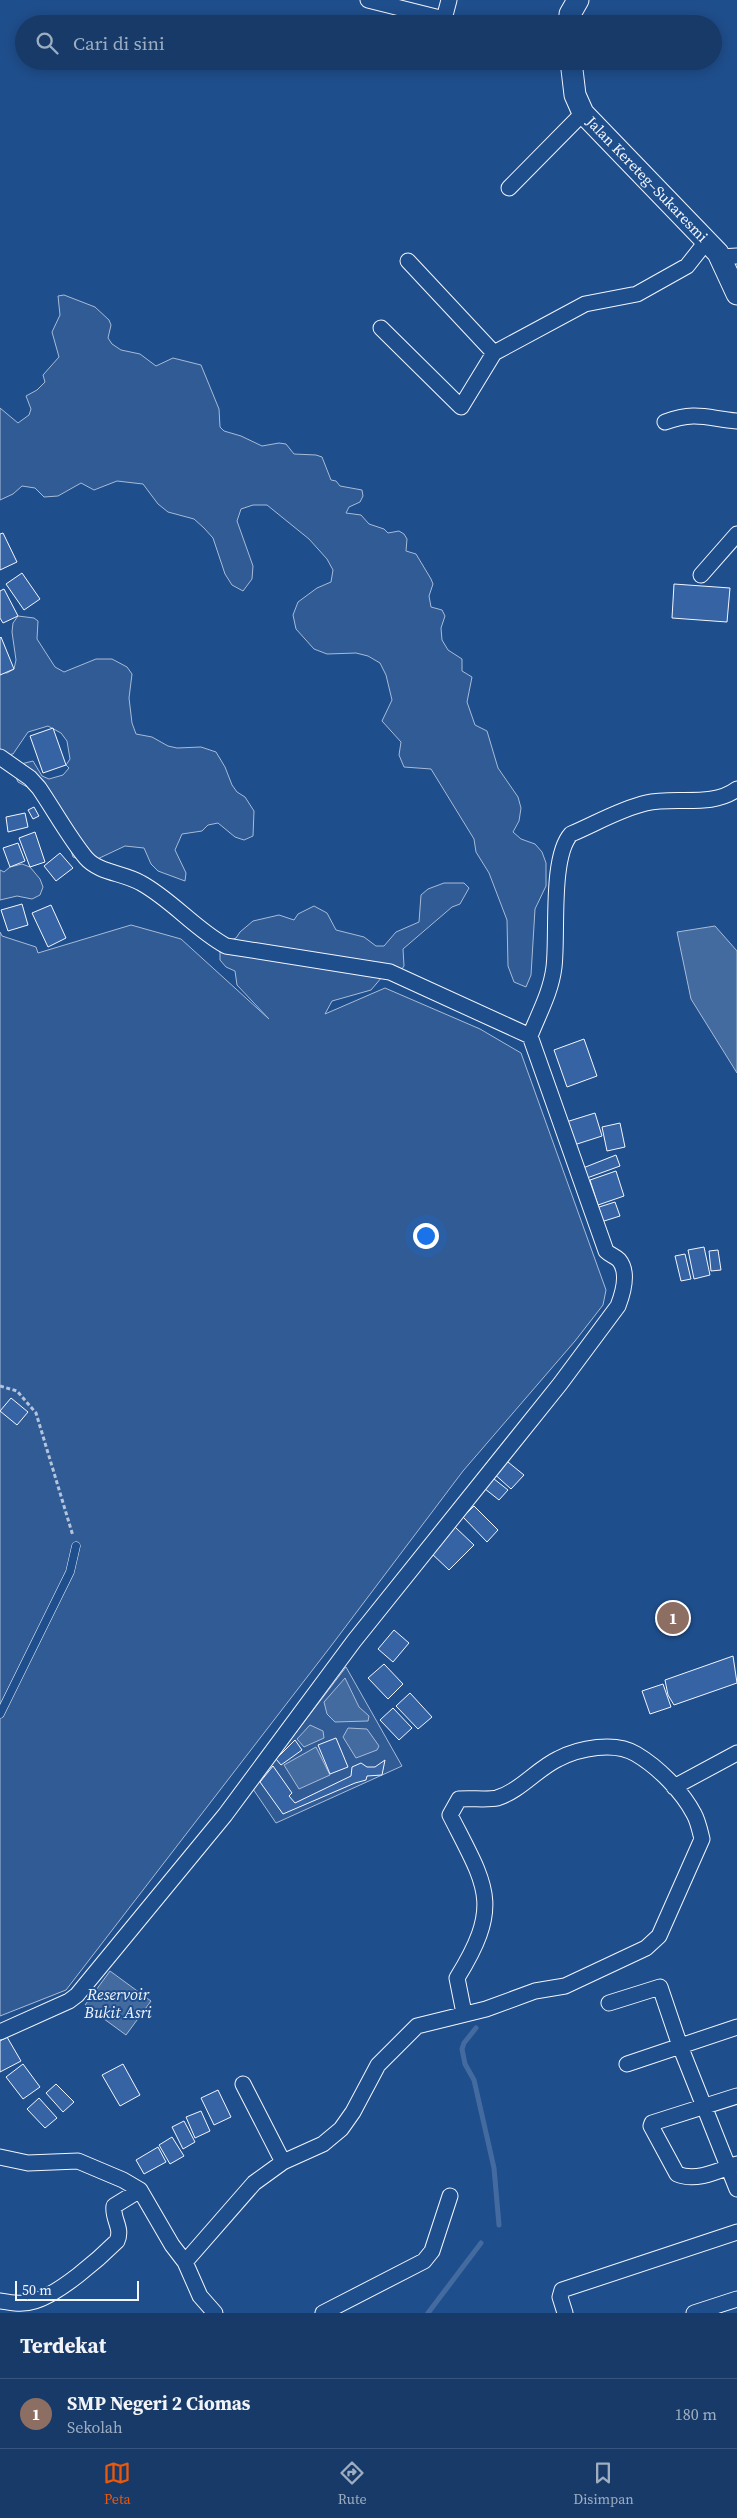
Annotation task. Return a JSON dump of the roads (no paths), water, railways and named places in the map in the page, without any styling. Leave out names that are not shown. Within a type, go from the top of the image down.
[{"type":"street","points":[[368,0],[428,15]]},
{"type":"street","points":[[445,15],[449,0]]},
{"type":"street","points":[[570,15],[578,0]]},
{"type":"street","name":"Jalan Kereteg–Sukaresmi","points":[[572,70],[575,95],[583,113],[721,252],[737,294]]},
{"type":"street","points":[[509,188],[583,113]]},
{"type":"street","points":[[381,328],[461,407],[494,352],[585,304],[636,294],[687,266],[721,252]]},
{"type":"street","points":[[408,261],[494,352]]},
{"type":"street","points":[[665,422],[683,416],[694,415],[737,421]]},
{"type":"street","points":[[701,576],[737,534]]},
{"type":"street","points":[[0,757],[30,778],[39,788],[86,859],[98,868],[140,882],[162,896],[211,938],[226,946],[390,972],[530,1036]]},
{"type":"street","points":[[0,2032],[69,2001],[84,1987],[226,1815],[354,1641],[560,1384],[618,1306],[623,1294],[624,1273],[622,1264],[606,1251],[530,1036],[550,989],[553,974],[560,860],[564,842],[571,834],[643,804],[666,799],[710,799],[724,796],[737,789]]},
{"type":"street","points":[[185,2262],[254,2183],[283,2162],[323,2144],[341,2129],[353,2112],[378,2065],[418,2026],[464,2014],[509,2001],[535,1991],[565,1986],[646,1948],[659,1936],[702,1839],[694,1814],[674,1787],[635,1753],[608,1747],[559,1758],[534,1774],[513,1791],[496,1798],[475,1797],[459,1799],[450,1815],[482,1877],[486,1913],[475,1948],[457,1978],[464,2014]]},
{"type":"street","points":[[674,1787],[737,1753]]},
{"type":"street","points":[[609,2003],[660,1987],[680,2046],[705,2107],[733,2166],[737,2189]]},
{"type":"street","points":[[627,2064],[737,2027]]},
{"type":"street","points":[[243,2084],[283,2162]]},
{"type":"street","points":[[733,2166],[687,2178],[677,2174],[650,2126],[652,2123],[737,2096]]},
{"type":"street","points":[[0,2157],[28,2163],[78,2161],[123,2180],[140,2190],[172,2245],[185,2262],[200,2296],[215,2313]]},
{"type":"street","points":[[0,2300],[16,2304],[35,2301],[73,2279],[117,2241],[120,2228],[113,2211],[114,2206],[140,2190]]},
{"type":"street","points":[[323,2313],[424,2261],[432,2251],[450,2196]]},
{"type":"street","points":[[565,2313],[560,2297],[562,2290],[737,2232]]},
{"type":"street","points":[[694,2313],[712,2310],[737,2299]]},
{"type":"lane","points":[[0,1714],[70,1572],[76,1546]]},
{"type":"water","points":[[715,926],[737,951],[737,1073],[691,999],[677,932]]},
{"type":"water","points":[[345,1678],[359,1707],[369,1716],[368,1721],[335,1722],[327,1714],[324,1702]]},
{"type":"water","points":[[310,1725],[323,1731],[324,1738],[304,1747],[297,1739]]},
{"type":"water","points":[[348,1728],[367,1729],[379,1746],[377,1750],[356,1758],[343,1737]]},
{"type":"water","points":[[316,1747],[330,1775],[299,1789],[284,1765]]},
{"type":"water","name":"Reservoir Bukit Asri","points":[[110,1971],[151,2001],[126,2035],[85,2005]]},
{"type":"waterway","points":[[476,2028],[464,2043],[462,2049],[465,2064],[474,2080],[494,2168],[499,2225]]},
{"type":"waterway","points":[[428,2313],[481,2243]]},
{"type":"place","name":"SMP Negeri 2 Ciomas","points":[[673,1618]]}]
